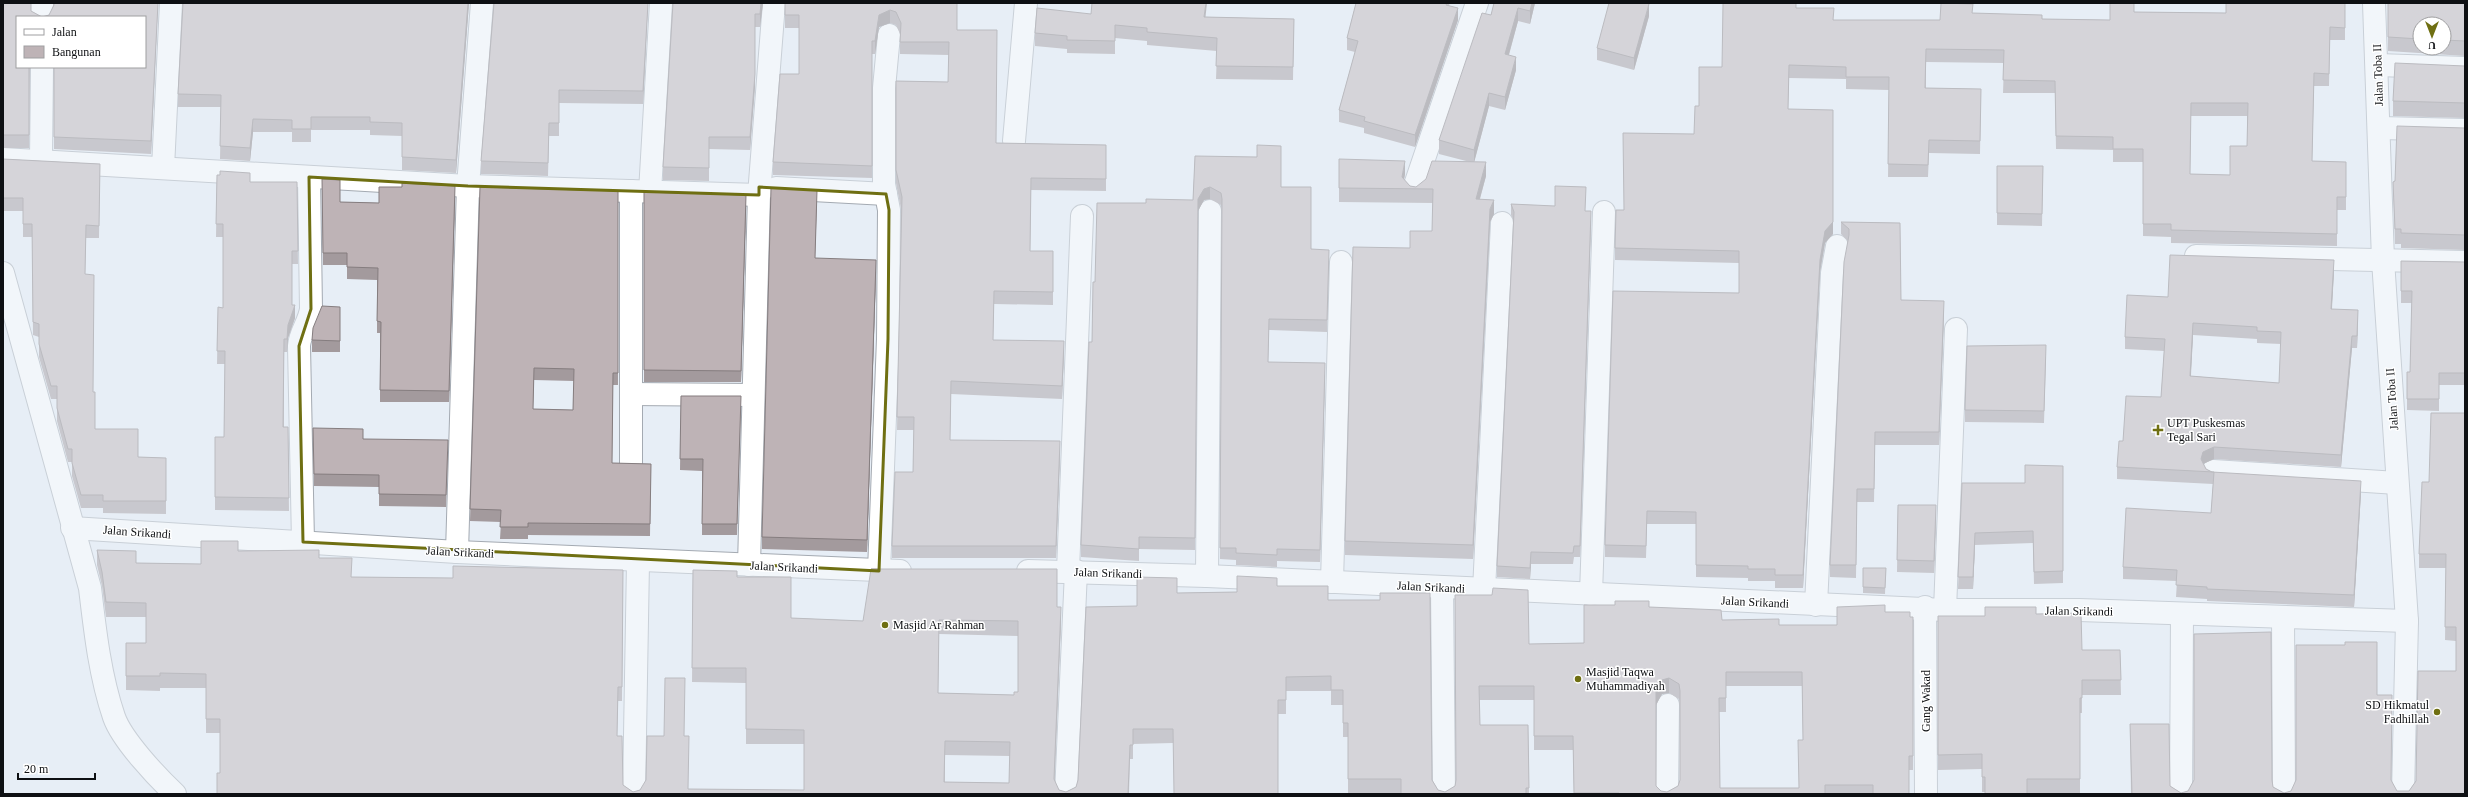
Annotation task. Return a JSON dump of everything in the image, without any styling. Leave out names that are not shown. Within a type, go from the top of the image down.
[{"type":"street","points":[[42,3],[42,16]]},
{"type":"street","points":[[163,168],[171,3]]},
{"type":"street","points":[[457,552],[468,186],[482,3]]},
{"type":"street","points":[[631,463],[631,394],[641,192],[661,3]]},
{"type":"street","points":[[749,565],[752,395],[759,191],[774,3]]},
{"type":"street","points":[[1014,141],[1026,3]]},
{"type":"street","points":[[1414,188],[1477,3]]},
{"type":"street","name":"Jalan Toba II","points":[[2374,3],[2378,65],[2383,260],[2407,621],[2403,794]]},
{"type":"street","points":[[879,571],[888,339],[889,210],[886,194],[884,88],[889,35]]},
{"type":"street","points":[[2378,65],[2465,68]]},
{"type":"street","points":[[41,160],[42,68]]},
{"type":"street","points":[[2380,128],[2465,130]]},
{"type":"street","points":[[3,159],[41,160],[468,186],[641,192],[759,191],[886,194]]},
{"type":"street","points":[[303,542],[299,346],[300,335],[310,318],[311,310],[309,177]]},
{"type":"street","points":[[1207,576],[1210,211]]},
{"type":"street","points":[[1591,594],[1604,212]]},
{"type":"street","points":[[1066,794],[1082,216]]},
{"type":"street","points":[[1484,590],[1502,223]]},
{"type":"street","points":[[1816,605],[1832,273],[1837,246]]},
{"type":"street","points":[[2173,255],[2465,262]]},
{"type":"street","points":[[1332,582],[1341,262]]},
{"type":"street","points":[[3,273],[72,528],[90,588],[96,642],[114,719],[137,753],[175,794]]},
{"type":"street","name":"Gang Wakad","points":[[1926,794],[1935,608],[1956,330]]},
{"type":"street","points":[[631,394],[752,395]]},
{"type":"street","points":[[2213,471],[2397,483]]},
{"type":"street","name":"Jalan Srikandi","points":[[72,528],[638,562],[879,571],[918,571]]},
{"type":"street","points":[[634,794],[638,562]]},
{"type":"street","name":"Jalan Srikandi","points":[[1005,571],[1072,571],[1207,576],[1816,605],[2079,610],[2407,621]]},
{"type":"street","points":[[1442,588],[1444,794]]},
{"type":"street","points":[[2181,794],[2182,614]]},
{"type":"street","points":[[2283,617],[2284,794]]},
{"type":"street","points":[[1667,794],[1668,705]]},
{"type":"highlighted area","points":[[309,177],[468,186],[759,195],[759,187],[886,194],[889,210],[888,339],[879,571],[303,542],[299,346],[311,309]]},
{"type":"building","points":[[3,3],[31,3],[31,11],[40,16],[16,16],[16,68],[29,68],[29,135],[3,135]]},
{"type":"building","points":[[54,3],[158,3],[151,141],[54,137],[54,68],[146,68],[146,16],[46,16],[49,15]]},
{"type":"building","points":[[183,3],[468,3],[456,160],[402,157],[402,123],[370,122],[370,117],[311,117],[311,129],[292,129],[292,120],[253,119],[250,148],[220,146],[221,95],[178,94]]},
{"type":"building","points":[[494,3],[648,3],[643,91],[559,90],[559,123],[549,123],[548,163],[481,161]]},
{"type":"building","points":[[673,3],[761,3],[760,14],[755,14],[755,74],[750,137],[709,137],[709,168],[663,167]]},
{"type":"building","points":[[785,3],[957,3],[957,30],[997,30],[996,143],[1106,145],[1106,179],[1031,178],[1030,251],[1053,251],[1053,292],[994,291],[993,340],[1064,341],[1062,386],[951,381],[950,440],[1060,441],[1056,546],[892,546],[895,472],[913,472],[914,417],[897,417],[902,197],[896,170],[896,81],[948,82],[949,42],[900,42],[901,23],[896,12],[890,10],[879,15],[875,41],[872,41],[872,166],[773,162],[780,74],[799,74],[799,15],[785,15]]},
{"type":"building","points":[[1092,3],[1206,3],[1204,17],[1294,19],[1293,67],[1216,66],[1217,38],[1147,32],[1147,28],[1115,25],[1115,41],[1067,40],[1067,36],[1035,33],[1037,8],[1091,14]]},
{"type":"building","points":[[1356,3],[1447,3],[1446,5],[1458,8],[1415,135],[1364,121],[1365,117],[1339,110],[1358,41],[1347,38]]},
{"type":"building","points":[[1494,3],[1532,3],[1530,11],[1518,8],[1505,54],[1516,57],[1505,97],[1489,93],[1474,150],[1439,140],[1482,13],[1491,15]]},
{"type":"building","points":[[1609,3],[1649,4],[1634,58],[1597,48]]},
{"type":"building","points":[[1723,3],[1796,3],[1796,8],[1834,8],[1833,20],[1940,20],[1941,3],[1973,4],[1972,13],[2042,15],[2042,19],[2110,20],[2110,3],[2134,3],[2134,12],[2226,13],[2226,3],[2345,3],[2345,28],[2330,27],[2329,74],[2314,73],[2312,161],[2346,162],[2346,197],[2337,197],[2337,234],[2171,230],[2171,224],[2143,224],[2143,149],[2113,149],[2113,137],[2056,136],[2055,81],[2003,80],[2004,50],[1926,49],[1925,88],[1981,89],[1980,141],[1929,140],[1928,165],[1888,164],[1889,77],[1846,77],[1846,67],[1789,65],[1788,109],[1833,110],[1833,222],[1825,231],[1820,260],[1803,575],[1775,575],[1775,569],[1748,569],[1748,566],[1696,565],[1696,512],[1647,511],[1646,546],[1605,545],[1613,291],[1739,293],[1739,251],[1615,248],[1616,210],[1624,210],[1623,133],[1694,134],[1695,106],[1699,106],[1699,67],[1722,67]],"holes":[[[2191,103],[2248,103],[2247,146],[2230,146],[2230,175],[2190,174]]]},
{"type":"building","points":[[2388,3],[2465,3],[2465,41],[2452,40],[2452,16],[2412,16],[2412,38],[2388,37]]},
{"type":"building","points":[[2395,63],[2465,66],[2465,103],[2393,101]]},
{"type":"building","points":[[2397,126],[2465,128],[2465,235],[2401,233],[2401,229],[2395,229],[2393,182],[2395,181]]},
{"type":"building","points":[[1257,145],[1281,146],[1281,187],[1311,187],[1311,249],[1329,250],[1327,320],[1269,319],[1268,362],[1325,363],[1320,550],[1277,549],[1277,555],[1236,553],[1236,548],[1220,548],[1222,199],[1221,193],[1210,187],[1204,189],[1198,199],[1195,538],[1139,537],[1139,549],[1081,545],[1089,342],[1092,342],[1093,282],[1095,282],[1097,203],[1146,203],[1146,199],[1193,200],[1195,156],[1257,157]]},
{"type":"building","points":[[3,159],[100,164],[99,226],[86,225],[85,274],[94,275],[93,392],[95,392],[95,429],[138,429],[138,457],[166,458],[166,501],[103,501],[103,495],[81,495],[72,463],[72,449],[68,449],[57,408],[57,386],[51,386],[39,344],[39,324],[33,322],[32,224],[23,224],[23,198],[3,198]]},
{"type":"building","points":[[1339,159],[1405,161],[1402,177],[1410,186],[1416,187],[1426,179],[1432,161],[1486,162],[1476,199],[1494,200],[1490,209],[1473,545],[1345,541],[1353,247],[1410,248],[1410,231],[1432,231],[1433,189],[1339,188]]},
{"type":"building","points":[[1997,166],[2043,166],[2042,214],[1997,213]]},
{"type":"building","points":[[220,171],[250,173],[250,182],[297,182],[298,251],[292,251],[292,305],[295,305],[288,325],[287,339],[284,339],[283,427],[288,427],[289,498],[215,497],[215,437],[224,437],[225,351],[217,351],[218,307],[223,308],[223,224],[216,224],[217,175],[220,175]]},
{"type":"building","points":[[322,179],[340,180],[340,202],[379,203],[379,187],[402,187],[402,183],[455,186],[449,391],[380,390],[381,322],[377,321],[378,268],[347,267],[347,253],[323,253]]},
{"type":"building","points":[[1555,186],[1586,187],[1585,211],[1591,211],[1580,546],[1574,546],[1573,553],[1531,552],[1530,568],[1497,566],[1514,212],[1511,204],[1555,206]]},
{"type":"building","points":[[480,187],[618,191],[618,373],[613,373],[612,463],[651,464],[650,524],[528,523],[528,527],[500,527],[501,510],[470,509]],"holes":[[[534,368],[574,369],[573,410],[533,409]]]},
{"type":"building","points":[[771,188],[817,190],[815,258],[876,260],[867,540],[762,537]]},
{"type":"building","points":[[644,192],[746,195],[741,371],[644,370]]},
{"type":"building","points":[[1841,222],[1900,223],[1901,300],[1944,301],[1939,432],[1875,432],[1874,489],[1857,489],[1856,565],[1830,565],[1844,262],[1849,235],[1849,229]]},
{"type":"building","points":[[2170,255],[2334,260],[2331,309],[2358,310],[2357,336],[2352,336],[2341,455],[2214,447],[2203,452],[2201,459],[2206,469],[2212,472],[2117,467],[2119,441],[2123,441],[2126,396],[2161,397],[2165,339],[2125,337],[2127,295],[2168,297]],"holes":[[[2193,323],[2257,327],[2257,331],[2281,332],[2279,383],[2190,376]]]},
{"type":"building","points":[[2401,261],[2465,262],[2465,373],[2439,373],[2439,399],[2407,399],[2407,372],[2410,372],[2412,291],[2401,291]]},
{"type":"building","points":[[322,306],[340,307],[340,341],[312,340],[313,328]]},
{"type":"building","points":[[2046,345],[2044,411],[1965,410],[1967,346]]},
{"type":"building","points":[[681,396],[741,396],[737,524],[702,524],[703,459],[680,459]]},
{"type":"building","points":[[2431,413],[2465,413],[2465,794],[2132,794],[2130,724],[2169,724],[2170,786],[2181,793],[2188,791],[2194,780],[2194,634],[2271,632],[2273,787],[2284,793],[2291,791],[2296,780],[2296,645],[2345,645],[2345,642],[2377,642],[2377,695],[2392,695],[2391,780],[2397,791],[2409,791],[2416,781],[2418,671],[2456,671],[2456,627],[2445,627],[2446,554],[2419,554],[2422,482],[2429,482]]},
{"type":"building","points":[[313,428],[363,429],[363,439],[448,440],[446,495],[379,494],[379,475],[314,474]]},
{"type":"building","points":[[2025,465],[2063,466],[2063,571],[2034,572],[2033,531],[1975,533],[1973,577],[1958,577],[1962,483],[2025,483]]},
{"type":"building","points":[[2214,472],[2361,481],[2354,595],[2207,589],[2207,587],[2176,585],[2177,570],[2123,567],[2126,508],[2211,513]]},
{"type":"building","points":[[1898,505],[1936,505],[1934,561],[1897,560]]},
{"type":"building","points":[[201,541],[238,541],[238,551],[319,550],[319,558],[352,558],[351,577],[453,578],[453,566],[623,570],[622,687],[618,687],[617,736],[622,736],[623,785],[633,792],[640,790],[646,780],[647,736],[664,736],[665,678],[685,678],[684,736],[689,736],[688,789],[804,790],[804,730],[746,729],[746,668],[692,668],[693,570],[737,571],[737,577],[791,577],[791,618],[863,621],[871,569],[1057,569],[1057,607],[1061,607],[1054,779],[1059,790],[1066,792],[1076,787],[1078,780],[1086,607],[1137,606],[1137,577],[1177,578],[1177,593],[1237,592],[1237,576],[1277,578],[1277,586],[1328,586],[1328,600],[1380,600],[1380,593],[1430,593],[1432,780],[1438,790],[1445,792],[1455,786],[1456,780],[1455,595],[1492,595],[1493,588],[1528,590],[1529,644],[1584,643],[1584,605],[1615,605],[1615,601],[1649,601],[1649,607],[1721,610],[1722,620],[1779,619],[1779,625],[1837,625],[1837,607],[1885,605],[1885,612],[1910,612],[1910,617],[1913,617],[1913,756],[1909,756],[1909,794],[1873,794],[1873,785],[1825,785],[1825,794],[1574,793],[1573,736],[1534,736],[1534,686],[1479,686],[1480,725],[1528,725],[1529,788],[1526,788],[1526,794],[1401,794],[1401,779],[1348,779],[1348,723],[1343,723],[1343,690],[1331,690],[1331,676],[1286,677],[1286,700],[1278,700],[1278,794],[1174,794],[1173,729],[1133,729],[1133,745],[1130,745],[1128,794],[217,794],[217,773],[220,773],[220,719],[206,719],[206,674],[160,673],[160,676],[126,676],[126,643],[146,643],[146,603],[106,602],[97,550],[136,551],[136,563],[201,564]],"holes":[[[939,620],[1018,621],[1018,692],[1014,692],[1014,695],[938,693]],[[1726,672],[1802,672],[1803,740],[1798,740],[1799,788],[1720,788],[1719,698],[1726,698]],[[1669,678],[1679,684],[1680,691],[1680,780],[1678,786],[1667,792],[1661,791],[1656,786],[1656,691],[1662,680]],[[945,741],[1010,742],[1009,783],[944,782]]]},
{"type":"building","points":[[1863,568],[1886,568],[1885,588],[1863,587]]},
{"type":"building","points":[[1985,607],[2036,607],[2036,614],[2081,613],[2082,650],[2120,650],[2121,680],[2082,680],[2082,698],[2080,698],[2080,779],[2027,779],[2027,794],[1985,794],[1985,777],[1982,777],[1982,754],[1938,755],[1938,616],[1985,616]]},
{"type":"place","name":"UPT Puskesmas Tegal Sari","points":[[2158,430]]},
{"type":"place","name":"Masjid Ar Rahman","points":[[885,625]]},
{"type":"place","name":"Masjid Taqwa Muhammadiyah","points":[[1578,679]]},
{"type":"place","name":"SD Hikmatul Fadhillah","points":[[2437,712]]}]
